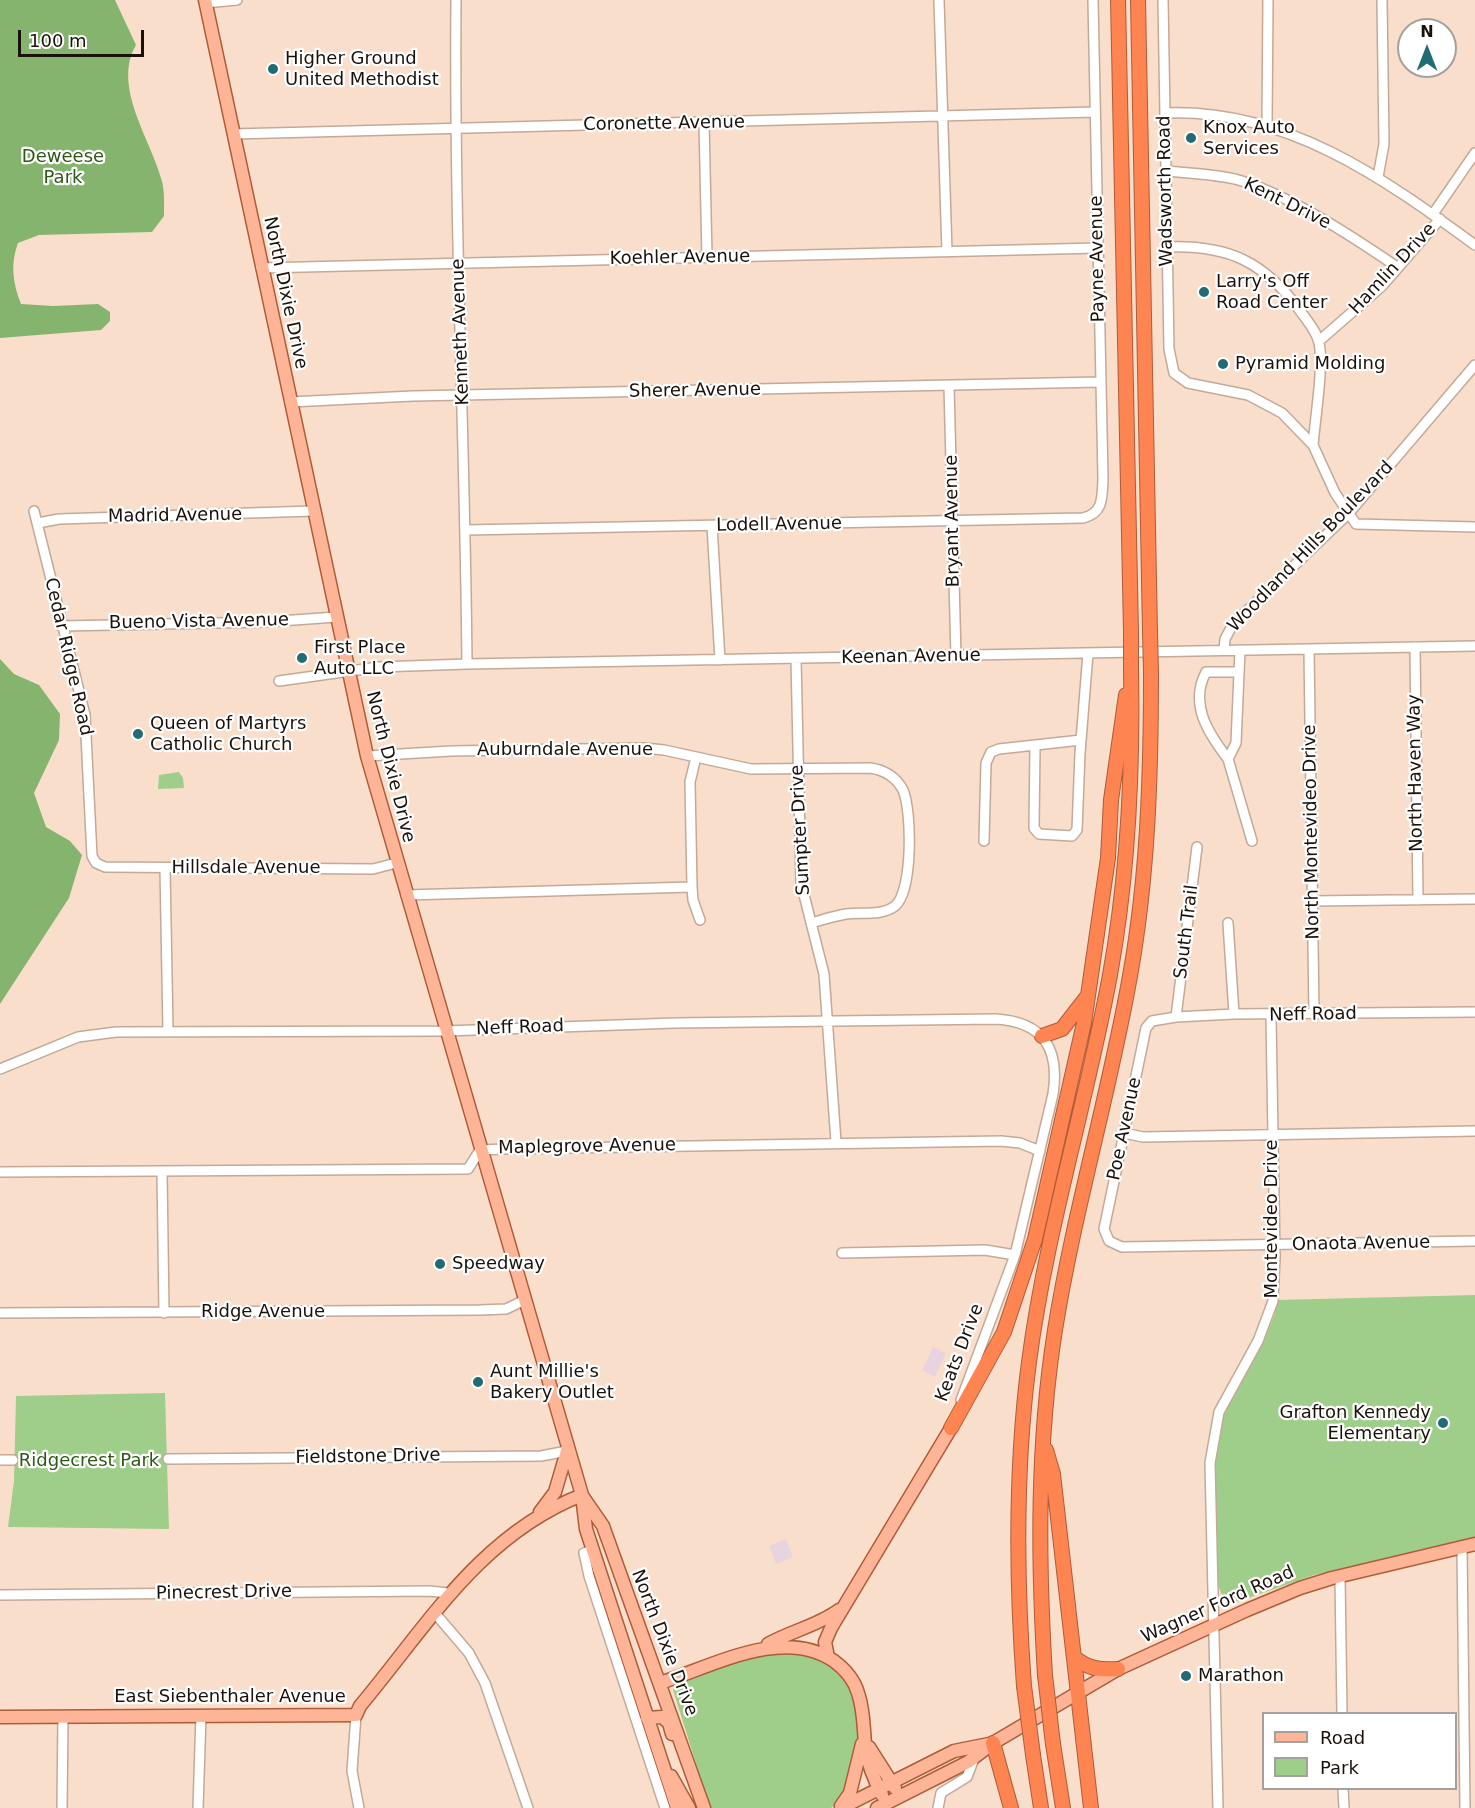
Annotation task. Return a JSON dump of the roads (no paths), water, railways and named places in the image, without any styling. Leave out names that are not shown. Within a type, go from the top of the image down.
[{"type":"highway","points":[[1041,1808],[1024,1686],[1018,1585],[1023,1411],[1050,1242],[1097,1036],[1119,921],[1129,812],[1131,632],[1119,0]]},
{"type":"highway","points":[[1063,1808],[1045,1674],[1039,1546],[1043,1437],[1055,1329],[1072,1239],[1131,976],[1149,815],[1151,672],[1138,0]]},
{"type":"highway","points":[[951,1428],[1004,1332],[1035,1239],[1089,994],[1108,858],[1121,718],[1131,673]]},
{"type":"highway","points":[[1042,1036],[1062,1029],[1089,994]]},
{"type":"highway","points":[[1043,1437],[1053,1474],[1091,1808]]},
{"type":"highway","points":[[1074,1657],[1085,1666],[1100,1670],[1118,1670]]},
{"type":"highway","points":[[993,1743],[1011,1808]]},
{"type":"main road","name":"North Dixie Drive","points":[[205,2],[367,756],[567,1451],[582,1495],[585,1529],[641,1719],[662,1763],[677,1808]]},
{"type":"main road","name":"Keats Drive","points":[[828,1657],[825,1642],[842,1608],[951,1428]]},
{"type":"main road","points":[[534,1520],[555,1492],[567,1451]]},
{"type":"main road","name":"North Dixie Drive","points":[[582,1495],[603,1526],[704,1808]]},
{"type":"main road","name":"East Siebenthaler Avenue","points":[[0,1717],[201,1714],[356,1715],[360,1706],[448,1593],[487,1555],[534,1520],[558,1505],[582,1495]]},
{"type":"main road","name":"Wagner Ford Road","points":[[877,1808],[955,1768],[993,1743],[1118,1670],[1213,1625],[1300,1588],[1340,1576],[1475,1544]]},
{"type":"main road","points":[[592,1550],[601,1548],[609,1555],[618,1571]]},
{"type":"main road","points":[[660,1683],[760,1649],[786,1634],[823,1621],[842,1608]]},
{"type":"main road","points":[[760,1649],[796,1646],[828,1657],[844,1669],[855,1683],[862,1709],[869,1767],[880,1792],[857,1808]]},
{"type":"main road","points":[[641,1719],[662,1717],[669,1723],[692,1772]]},
{"type":"main road","points":[[865,1734],[878,1763],[893,1785],[922,1774],[955,1768]]},
{"type":"main road","points":[[840,1808],[850,1793],[865,1734]]},
{"type":"main road","name":"Wagner Ford Road","points":[[840,1808],[880,1792],[954,1751],[993,1743]]},
{"type":"main road","points":[[662,1763],[689,1808]]},
{"type":"street","points":[[205,2],[237,0]]},
{"type":"street","name":"Kenneth Avenue","points":[[456,0],[455,129],[464,397],[467,664]]},
{"type":"street","points":[[939,0],[947,252]]},
{"type":"street","name":"Payne Avenue","points":[[1092,515],[1101,504],[1103,478],[1093,0]]},
{"type":"street","name":"Wadsworth Road","points":[[1163,0],[1169,349],[1172,368],[1179,379],[1188,383],[1248,395],[1268,404],[1296,425],[1313,445]]},
{"type":"street","points":[[1268,0],[1268,124]]},
{"type":"street","points":[[1378,177],[1384,144],[1382,0]]},
{"type":"street","name":"Coronette Avenue","points":[[233,134],[1095,112]]},
{"type":"street","points":[[1165,113],[1210,113],[1268,124],[1325,148],[1378,177],[1475,245]]},
{"type":"street","points":[[704,123],[707,257]]},
{"type":"street","name":"Hamlin Drive","points":[[1319,341],[1361,307],[1397,267],[1436,217],[1475,153]]},
{"type":"street","name":"Kent Drive","points":[[1166,171],[1235,179],[1273,195],[1364,244],[1397,267]]},
{"type":"street","points":[[1168,247],[1209,248],[1249,262],[1284,290],[1319,341],[1313,445],[1348,514],[1356,524],[1363,526],[1475,527]]},
{"type":"street","name":"Koehler Avenue","points":[[261,268],[1098,248]]},
{"type":"street","name":"Woodland Hills Boulevard","points":[[1224,651],[1225,639],[1233,624],[1348,514],[1475,365]]},
{"type":"street","name":"Sherer Avenue","points":[[290,402],[413,396],[464,397],[1100,382]]},
{"type":"street","name":"Bryant Avenue","points":[[949,386],[956,657]]},
{"type":"street","name":"Cedar Ridge Road","points":[[34,511],[86,723],[92,856],[96,863]]},
{"type":"street","name":"Madrid Avenue","points":[[38,523],[59,519],[313,511]]},
{"type":"street","name":"Lodell Avenue","points":[[466,530],[1083,518],[1092,515]]},
{"type":"street","points":[[712,526],[720,660]]},
{"type":"street","name":"Bueno Vista Avenue","points":[[61,626],[266,622],[336,617]]},
{"type":"street","name":"Keenan Avenue","points":[[279,681],[389,666],[1475,646]]},
{"type":"street","name":"North Haven Way","points":[[1415,647],[1418,900]]},
{"type":"street","name":"North Montevideo Drive","points":[[1309,649],[1314,1015]]},
{"type":"street","points":[[1228,759],[1236,743],[1240,650]]},
{"type":"street","points":[[1035,746],[1034,828],[1039,834],[1068,836],[1077,830],[1088,653]]},
{"type":"street","name":"Sumpter Drive","points":[[796,659],[801,883],[823,968],[825,1021],[836,1143]]},
{"type":"street","points":[[1239,672],[1206,672],[1201,683],[1201,715],[1206,730],[1228,759],[1252,841]]},
{"type":"street","points":[[984,841],[984,793],[989,756],[999,749],[1081,740]]},
{"type":"street","name":"Auburndale Avenue","points":[[367,756],[451,751],[644,748],[751,769],[877,769],[893,777],[900,785],[907,809],[908,880],[898,903],[881,912],[843,915],[811,923]]},
{"type":"street","points":[[696,758],[690,783],[692,887],[693,900],[700,920]]},
{"type":"street","name":"South Trail","points":[[1176,1017],[1197,847]]},
{"type":"street","name":"Hillsdale Avenue","points":[[96,863],[105,867],[373,869],[396,863]]},
{"type":"street","points":[[165,868],[168,1031]]},
{"type":"street","points":[[406,895],[692,887]]},
{"type":"street","points":[[1312,901],[1475,898]]},
{"type":"street","points":[[1228,923],[1234,1014]]},
{"type":"street","name":"Neff Road","points":[[1152,1021],[1176,1017],[1234,1014],[1271,1016],[1475,1012]]},
{"type":"street","name":"Montevideo Drive","points":[[1218,1808],[1211,1447],[1220,1412],[1268,1318],[1273,1300],[1275,1246],[1271,1016]]},
{"type":"street","name":"Neff Road","points":[[0,1070],[89,1034],[168,1031],[445,1030],[825,1021],[1013,1020],[1028,1025],[1042,1036]]},
{"type":"street","name":"Poe Avenue","points":[[1107,1239],[1104,1229],[1146,1028],[1152,1021]]},
{"type":"street","name":"Keats Drive","points":[[951,1428],[1015,1255],[1040,1151],[1054,1084],[1052,1058],[1042,1036]]},
{"type":"street","points":[[1124,1133],[1143,1137],[1475,1131]]},
{"type":"street","name":"Maplegrove Avenue","points":[[0,1172],[468,1169],[480,1150],[1001,1141],[1020,1143],[1040,1151]]},
{"type":"street","points":[[162,1172],[164,1312]]},
{"type":"street","name":"Onaota Avenue","points":[[1107,1239],[1122,1247],[1475,1241]]},
{"type":"street","points":[[842,1253],[985,1250],[1015,1255]]},
{"type":"street","name":"Ridge Avenue","points":[[0,1313],[480,1310],[506,1309],[525,1300]]},
{"type":"street","points":[[0,1321],[28,1314]]},
{"type":"street","name":"Fieldstone Drive","points":[[168,1459],[541,1456],[567,1451]]},
{"type":"street","points":[[0,1460],[13,1460]]},
{"type":"street","points":[[1462,1547],[1466,1808]]},
{"type":"street","points":[[1340,1576],[1342,1712]]},
{"type":"street","name":"Pinecrest Drive","points":[[0,1595],[429,1591],[448,1593]]},
{"type":"street","points":[[434,1612],[469,1653],[485,1683],[528,1808]]},
{"type":"street","points":[[198,1808],[201,1714]]},
{"type":"street","points":[[356,1715],[352,1771],[359,1808]]},
{"type":"street","points":[[62,1808],[63,1716]]},
{"type":"street","points":[[641,1719],[665,1808]]},
{"type":"street","points":[[938,1808],[941,1792],[967,1777],[975,1756]]},
{"type":"street","points":[[1343,1790],[1344,1808]]},
{"type":"street","points":[[1466,1808],[1475,1802]]},
{"type":"place","name":"Higher Ground United Methodist","points":[[273,69]]},
{"type":"place","name":"Knox Auto Services","points":[[1191,138]]},
{"type":"place","name":"Larry's Off Road Center","points":[[1204,292]]},
{"type":"place","name":"Pyramid Molding","points":[[1223,364]]},
{"type":"place","name":"First Place Auto LLC","points":[[302,658]]},
{"type":"place","name":"Queen of Martyrs Catholic Church","points":[[138,734]]},
{"type":"place","name":"Speedway","points":[[440,1264]]},
{"type":"place","name":"Aunt Millie's Bakery Outlet","points":[[478,1382]]},
{"type":"place","name":"Grafton Kennedy Elementary","points":[[1443,1423]]},
{"type":"place","name":"Marathon","points":[[1186,1676]]},
{"type":"park label","name":"Deweese Park","points":[[63,167]]},
{"type":"park label","name":"Ridgecrest Park","points":[[89,1461]]}]
